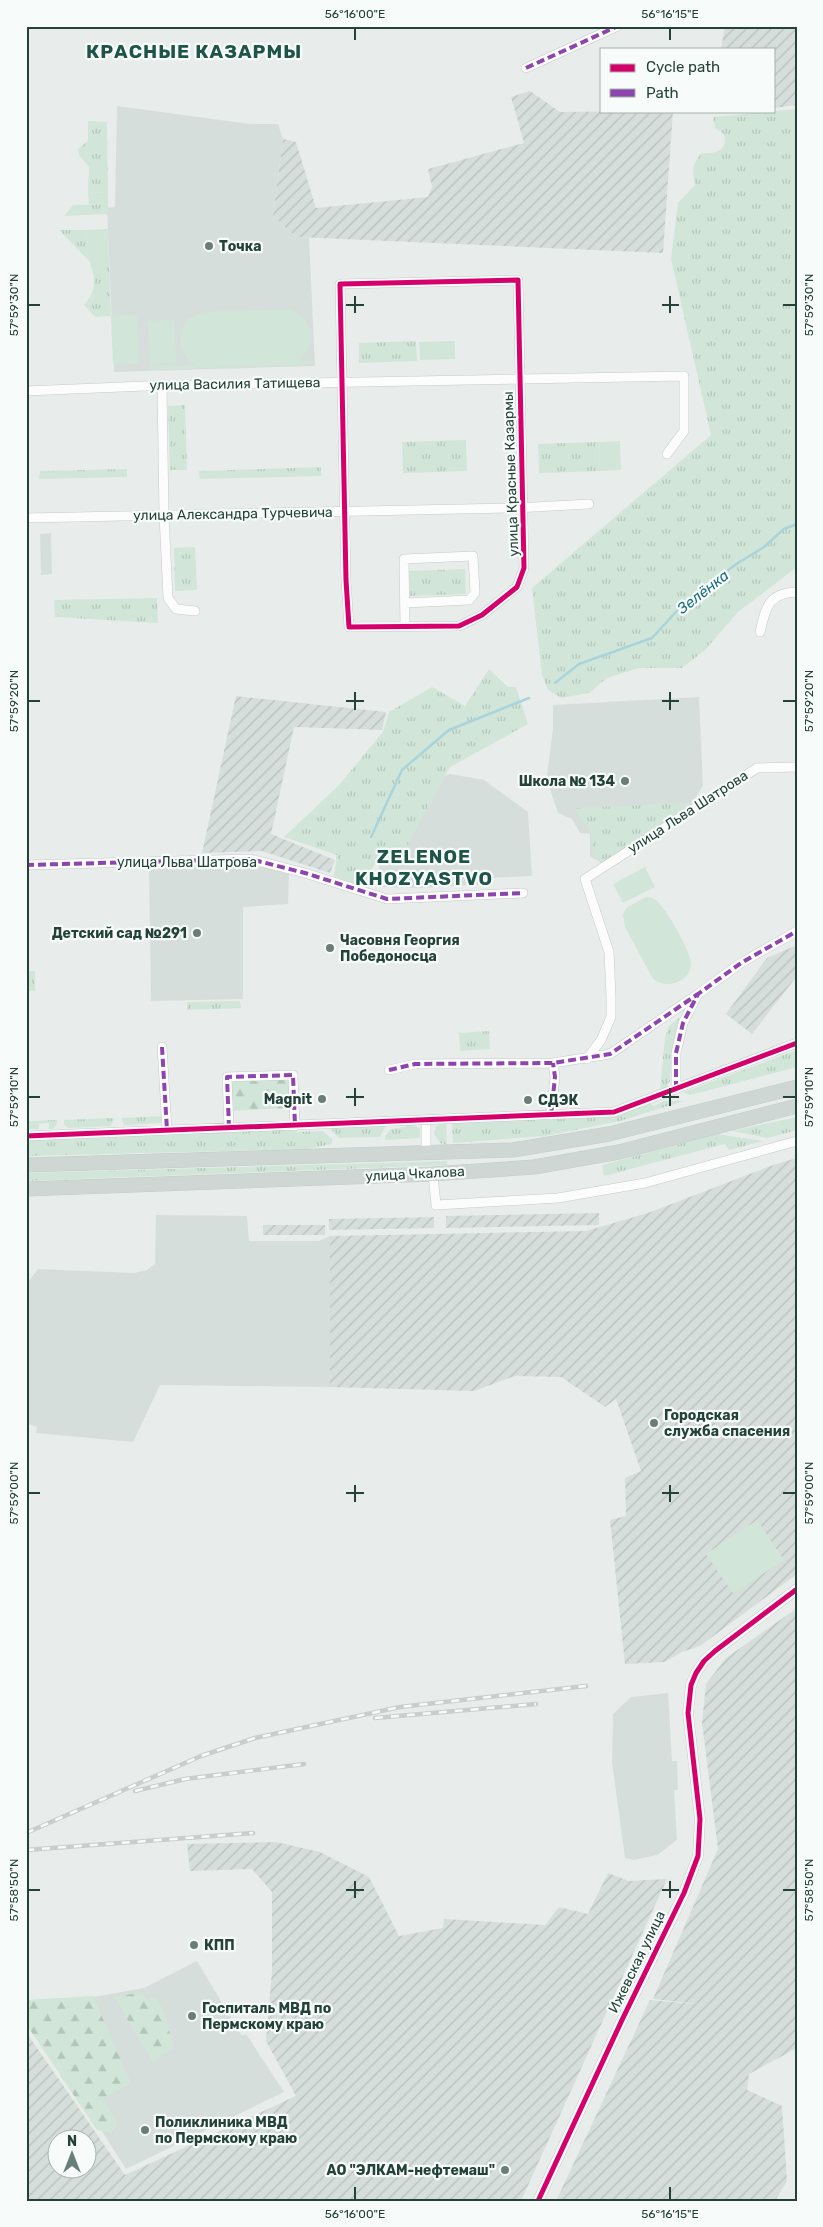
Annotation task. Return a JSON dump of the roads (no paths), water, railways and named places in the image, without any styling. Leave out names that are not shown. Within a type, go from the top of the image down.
[{"type":"main road","name":"улица Чкалова","points":[[26,1165],[513,1150],[609,1134],[797,1087]]},
{"type":"main road","name":"улица Чкалова","points":[[26,1189],[433,1174],[534,1167],[619,1152],[797,1106]]},
{"type":"street","points":[[526,68],[618,26]]},
{"type":"street","name":"улица Красные Казармы","points":[[342,382],[340,284],[518,280],[524,568],[517,587],[472,621],[459,626],[405,626]]},
{"type":"street","name":"улица Василия Татищева","points":[[26,391],[162,385],[684,376],[684,431],[667,454]]},
{"type":"street","points":[[342,382],[344,511],[349,627],[405,626],[404,559],[473,556],[475,594],[469,600],[405,604]]},
{"type":"street","points":[[162,385],[164,516],[168,598],[176,610],[195,611]]},
{"type":"street","name":"улица Александра Турчевича","points":[[26,518],[589,504]]},
{"type":"street","points":[[760,632],[765,612],[773,600],[782,593],[797,592]]},
{"type":"street","name":"улица Льва Шатрова","points":[[587,1059],[601,1040],[611,1017],[611,996],[609,952],[585,879],[757,768],[797,767]]},
{"type":"street","name":"улица Льва Шатрова","points":[[26,865],[250,859],[306,873],[387,899],[523,893]]},
{"type":"street","points":[[389,1070],[415,1064],[553,1063],[610,1054],[741,963],[797,931]]},
{"type":"street","points":[[676,1089],[676,1053],[683,1023],[698,994]]},
{"type":"street","points":[[26,1136],[614,1112],[797,1043]]},
{"type":"street","points":[[162,1047],[167,1130]]},
{"type":"street","points":[[551,1115],[555,1077],[553,1063]]},
{"type":"street","points":[[230,1128],[227,1077],[293,1075],[295,1126]]},
{"type":"street","points":[[426,1120],[426,1153]]},
{"type":"street","points":[[433,1174],[436,1206],[558,1198],[645,1183],[797,1141]]},
{"type":"street","name":"Ижевская улица","points":[[538,2201],[684,1892],[698,1856],[700,1819],[688,1713],[691,1685],[704,1661],[715,1651],[797,1589]]},
{"type":"waterway","name":"Зелёнка","points":[[555,683],[579,664],[652,638],[686,601],[738,563],[764,547],[784,529],[797,524]]},
{"type":"waterway","name":"Зелёнка","points":[[371,837],[402,770],[449,730],[529,698]]},
{"type":"railway","points":[[26,1833],[201,1756],[255,1738],[400,1707],[586,1686]]},
{"type":"railway","points":[[375,1718],[536,1704]]},
{"type":"railway","points":[[135,1791],[185,1779],[304,1764]]},
{"type":"railway","points":[[26,1850],[253,1833]]},
{"type":"place","name":"Точка","points":[[209,246]]},
{"type":"place","name":"Школа № 134","points":[[625,781]]},
{"type":"place","name":"Детский сад №291","points":[[197,933]]},
{"type":"place","name":"Часовня Георгия Победоносца","points":[[330,948]]},
{"type":"place","name":"Magnit","points":[[322,1099]]},
{"type":"place","name":"СДЭК","points":[[528,1100]]},
{"type":"place","name":"Городская служба спасения","points":[[654,1423]]},
{"type":"place","name":"КПП","points":[[194,1945]]},
{"type":"place","name":"Госпиталь МВД по Пермскому краю","points":[[192,2016]]},
{"type":"place","name":"Поликлиника МВД по Пермскому краю","points":[[145,2130]]},
{"type":"place","name":"АО \"ЭЛКАМ-нефтемаш\"","points":[[505,2170]]},
{"type":"district","name":"КРАСНЫЕ КАЗАРМЫ","points":[[194,51]]},
{"type":"district","name":"ZELENOE KHOZYASTVO","points":[[424,867]]}]
